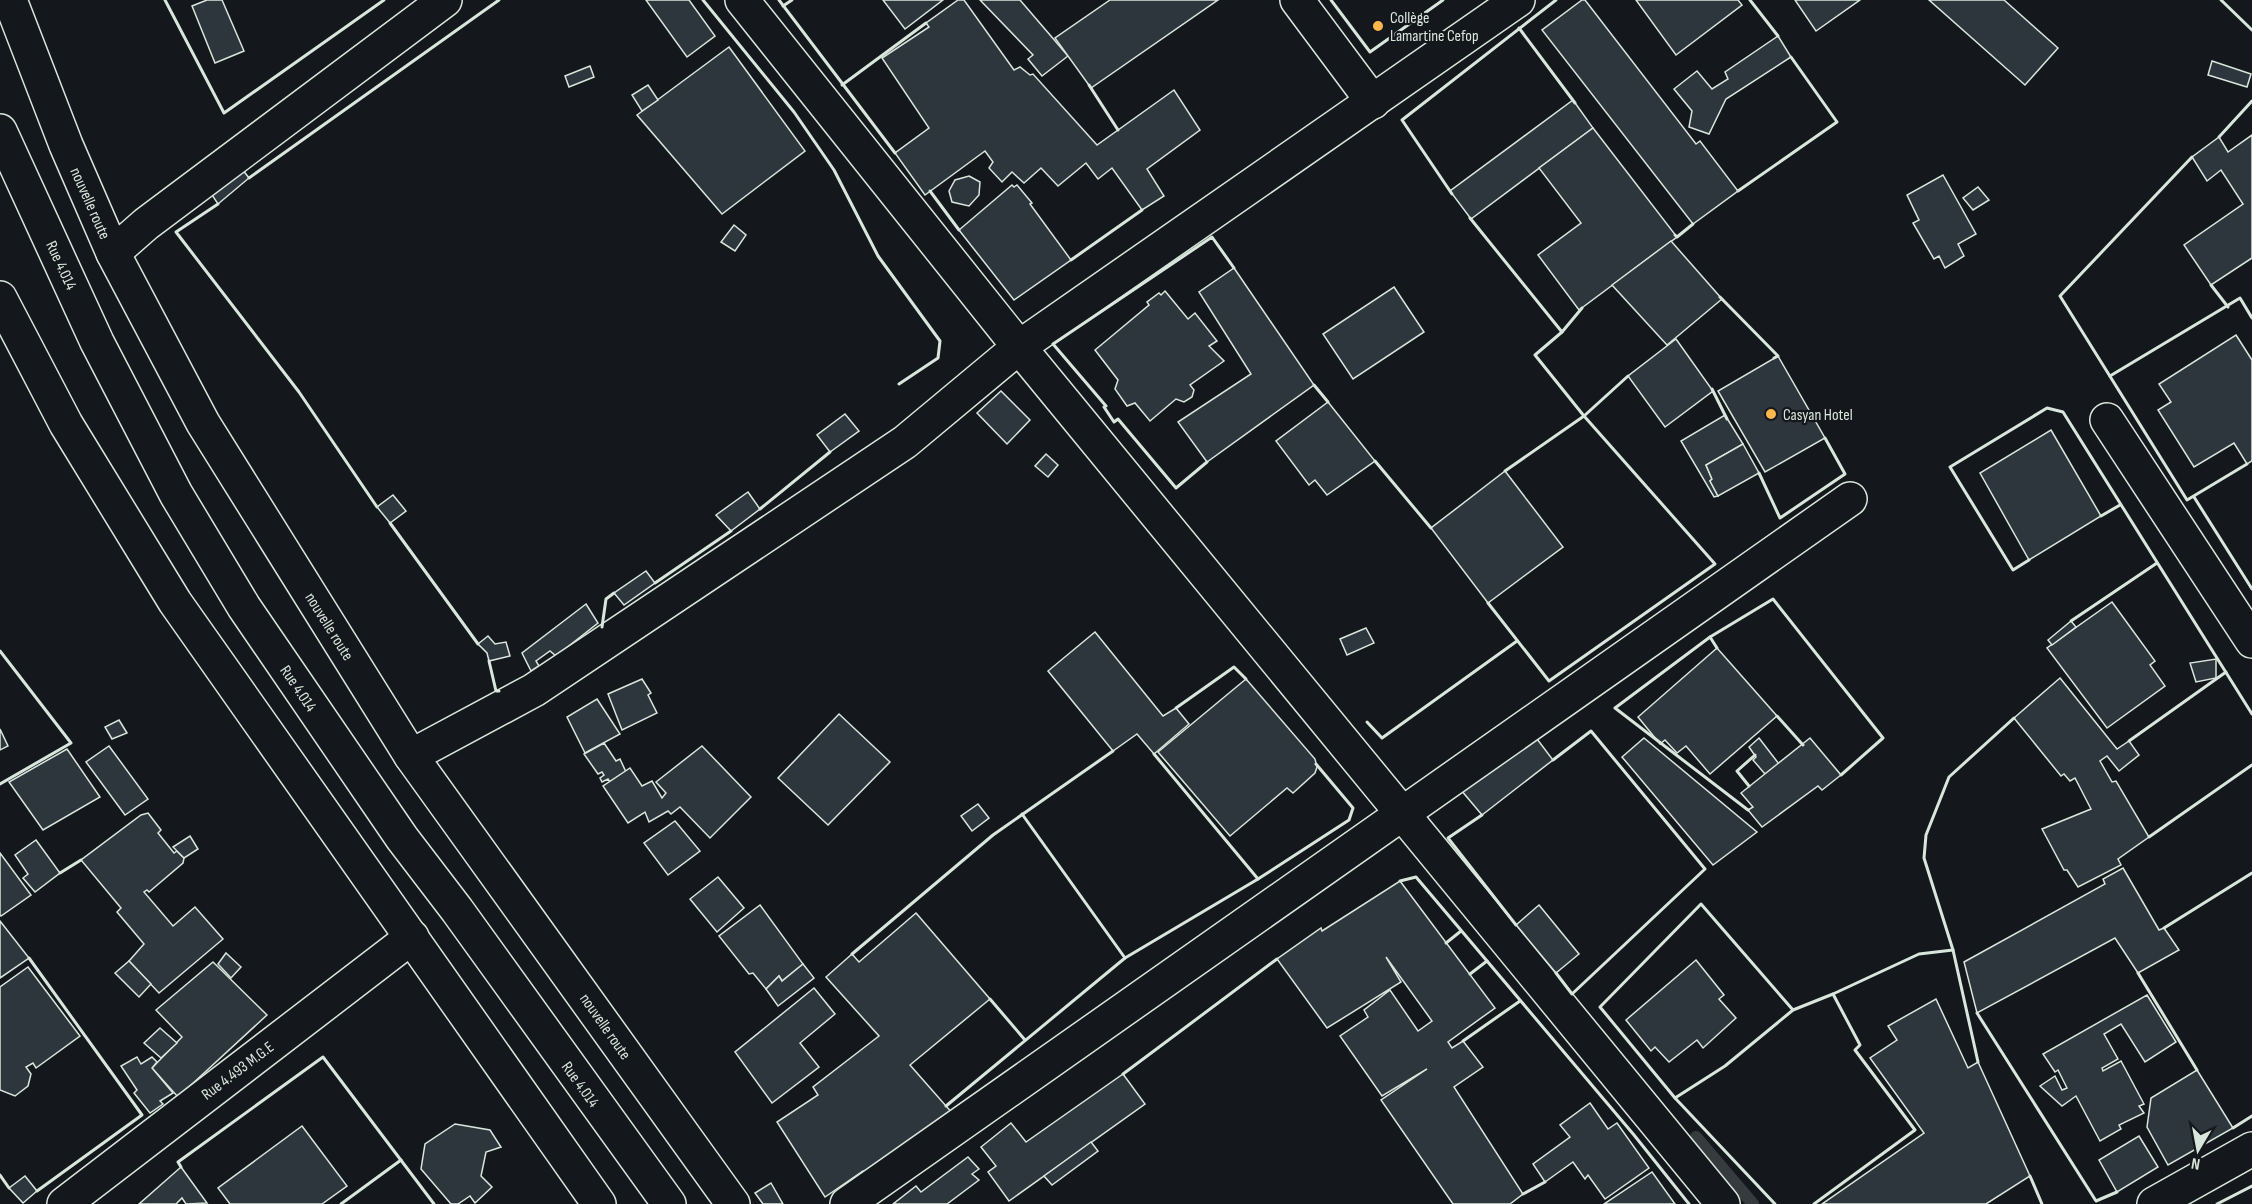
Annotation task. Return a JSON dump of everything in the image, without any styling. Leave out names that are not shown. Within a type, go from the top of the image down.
[{"type":"main road","name":"nouvelle route","points":[[10,0],[66,145],[113,253],[203,423],[411,756],[732,1204]]},
{"type":"main road","points":[[113,253],[146,224],[445,0]]},
{"type":"main road","points":[[742,0],[1019,347],[1723,1204]]},
{"type":"main road","points":[[1297,0],[1373,102]]},
{"type":"main road","points":[[411,756],[534,690],[905,442],[1019,347],[1518,0]]},
{"type":"main road","name":"Rue 4.014","points":[[0,131],[97,342],[176,494],[244,607],[402,838],[457,910],[669,1204]]},
{"type":"main road","points":[[0,298],[66,424],[175,602],[599,1204]]},
{"type":"main road","points":[[2107,420],[2252,640]]},
{"type":"main road","points":[[847,1204],[1850,499]]},
{"type":"main road","name":"Rue 4.493 M.G.E","points":[[64,1204],[412,937]]},
{"type":"main road","points":[[2154,1204],[2252,1149]]},
{"type":"building","points":[[207,0],[222,0],[244,51],[215,63],[192,6]]},
{"type":"building","points":[[646,0],[689,0],[715,36],[687,57]]},
{"type":"building","points":[[883,0],[943,0],[905,29]]},
{"type":"building","points":[[958,0],[964,0],[1014,70],[1020,67],[1030,75],[1033,74],[1097,145],[1174,90],[1200,130],[1147,169],[1164,196],[1142,210],[1112,168],[1098,179],[1086,163],[1058,186],[1041,168],[1024,183],[1012,172],[1002,182],[989,168],[993,162],[985,151],[925,195],[895,153],[929,128],[882,58],[929,27],[926,23]]},
{"type":"building","points":[[980,0],[1020,0],[1068,56],[1042,76],[1028,59],[1033,55]]},
{"type":"building","points":[[1110,0],[1218,0],[1091,88],[1055,38]]},
{"type":"building","points":[[1585,0],[1696,144],[1700,141],[1738,191],[1693,224],[1542,30]]},
{"type":"building","points":[[1636,0],[1738,0],[1742,5],[1676,55]]},
{"type":"building","points":[[1795,0],[1860,0],[1816,31]]},
{"type":"building","points":[[1929,0],[2004,0],[2058,48],[2025,85]]},
{"type":"building","points":[[1778,36],[1791,57],[1726,99],[1709,134],[1689,127],[1692,111],[1674,89],[1697,71],[1712,89],[1728,79],[1725,72]]},
{"type":"building","points":[[729,47],[805,151],[722,214],[637,115]]},
{"type":"building","points":[[2212,61],[2251,74],[2247,87],[2208,75]]},
{"type":"building","points":[[590,66],[594,77],[569,87],[565,76]]},
{"type":"building","points":[[648,85],[658,100],[642,111],[632,95]]},
{"type":"building","points":[[1573,100],[1593,128],[1471,219],[1450,191]]},
{"type":"building","points":[[1593,128],[1677,237],[1579,310],[1538,255],[1581,223],[1539,168]]},
{"type":"building","points":[[2252,135],[2252,258],[2211,285],[2184,245],[2243,204],[2221,170],[2207,181],[2192,157],[2219,137],[2228,152]]},
{"type":"building","points":[[239,165],[249,178],[218,204],[208,189]]},
{"type":"building","points":[[1943,175],[1976,234],[1958,244],[1964,256],[1945,268],[1939,256],[1934,259],[1913,223],[1919,220],[1907,195]]},
{"type":"building","points":[[969,176],[980,182],[979,195],[969,206],[952,202],[949,191],[955,180]]},
{"type":"building","points":[[1012,185],[1014,187],[1017,185],[1032,203],[1030,204],[1071,260],[1014,300],[959,230]]},
{"type":"building","points":[[1978,187],[1989,200],[1973,210],[1963,198]]},
{"type":"building","points":[[734,225],[746,235],[735,251],[721,242]]},
{"type":"building","points":[[1671,241],[1722,299],[1667,345],[1612,285]]},
{"type":"building","points":[[1234,268],[1314,385],[1207,462],[1178,422],[1251,374],[1199,292]]},
{"type":"building","points":[[1394,287],[1424,332],[1353,379],[1323,334]]},
{"type":"building","points":[[1165,291],[1188,319],[1195,313],[1217,341],[1209,346],[1224,361],[1190,385],[1194,390],[1192,397],[1184,402],[1176,399],[1150,421],[1135,403],[1127,406],[1115,389],[1118,380],[1095,350],[1149,305],[1147,302]]},
{"type":"building","points":[[2236,335],[2252,360],[2252,461],[2247,464],[2234,443],[2194,467],[2158,410],[2171,402],[2159,384]]},
{"type":"building","points":[[1676,339],[1713,391],[1665,427],[1628,376]]},
{"type":"building","name":"Casyan Hotel","points":[[1778,356],[1825,438],[1765,472],[1718,391]]},
{"type":"building","points":[[1001,391],[1030,420],[1007,444],[977,413]]},
{"type":"building","points":[[1328,402],[1375,461],[1327,495],[1315,480],[1309,485],[1276,441]]},
{"type":"building","points":[[845,414],[859,431],[830,452],[817,435]]},
{"type":"building","points":[[1725,415],[1743,444],[1706,465],[1712,479],[1710,481],[1718,496],[1714,497],[1681,441]]},
{"type":"building","points":[[2051,430],[2101,516],[2029,560],[1980,473]]},
{"type":"building","points":[[1743,444],[1759,473],[1718,496],[1710,481],[1712,479],[1706,465]]},
{"type":"building","points":[[1046,454],[1058,465],[1048,477],[1035,466]]},
{"type":"building","points":[[1505,471],[1563,547],[1488,603],[1431,528]]},
{"type":"building","points":[[748,492],[760,509],[731,531],[716,515]]},
{"type":"building","points":[[393,495],[406,511],[390,523],[377,507]]},
{"type":"building","points":[[646,571],[655,583],[624,605],[614,593]]},
{"type":"building","points":[[2112,602],[2155,661],[2150,665],[2165,686],[2107,728],[2047,648]]},
{"type":"building","points":[[586,604],[598,623],[556,656],[550,651],[536,661],[539,666],[531,671],[522,653]]},
{"type":"building","points":[[2071,621],[2076,627],[2052,645],[2048,640]]},
{"type":"building","points":[[1366,628],[1374,643],[1347,655],[1340,639]]},
{"type":"building","points":[[1095,632],[1163,716],[1176,708],[1189,724],[1154,754],[1137,734],[1113,751],[1048,671]]},
{"type":"building","points":[[488,636],[495,644],[506,642],[510,656],[489,661],[487,653],[478,644]]},
{"type":"building","points":[[1717,648],[1777,716],[1710,774],[1686,746],[1677,753],[1665,740],[1660,744],[1638,717]]},
{"type":"building","points":[[2216,659],[2216,678],[2196,682],[2190,663]]},
{"type":"building","points":[[2060,678],[2117,749],[2129,741],[2139,755],[2119,771],[2107,756],[2100,761],[2112,782],[2116,781],[2149,837],[2118,859],[2121,865],[2078,887],[2067,870],[2064,870],[2042,829],[2091,809],[2075,778],[2070,781],[2064,774],[2061,776],[2014,718]]},
{"type":"building","points":[[642,679],[651,693],[648,695],[657,713],[622,730],[608,694]]},
{"type":"building","points":[[1246,679],[1315,759],[1317,767],[1315,773],[1293,793],[1287,788],[1230,836],[1158,752]]},
{"type":"building","points":[[597,699],[620,734],[585,753],[567,717]]},
{"type":"building","points":[[839,714],[890,762],[828,825],[778,778]]},
{"type":"building","points":[[119,720],[127,733],[112,739],[105,727]]},
{"type":"building","points":[[0,729],[8,746],[0,750]]},
{"type":"building","points":[[1534,735],[1553,760],[1482,815],[1461,790]]},
{"type":"building","points":[[1644,738],[1757,832],[1713,865],[1622,757]]},
{"type":"building","points":[[1759,738],[1779,764],[1765,774],[1753,760],[1756,757],[1749,747]]},
{"type":"building","points":[[1810,738],[1841,775],[1822,790],[1818,786],[1762,827],[1748,810],[1753,807],[1741,793]]},
{"type":"building","points":[[604,743],[616,761],[620,759],[626,772],[610,782],[608,779],[602,782],[600,778],[604,775],[602,772],[598,774],[584,754]]},
{"type":"building","points":[[109,746],[148,799],[125,815],[86,762]]},
{"type":"building","points":[[702,746],[751,797],[710,838],[680,807],[671,814],[668,811],[649,822],[645,812],[628,823],[603,786],[630,768],[642,786],[652,781],[662,798],[666,793],[656,782]]},
{"type":"building","points":[[67,749],[100,797],[43,830],[9,782]]},
{"type":"building","points":[[978,804],[989,818],[972,831],[961,816]]},
{"type":"building","points":[[148,813],[161,830],[158,833],[174,853],[177,851],[184,858],[183,863],[149,892],[147,890],[144,892],[173,926],[195,907],[223,939],[159,993],[129,961],[144,944],[117,912],[121,908],[81,860],[141,815]]},
{"type":"building","points":[[675,821],[700,851],[668,875],[644,843]]},
{"type":"building","points":[[190,836],[198,849],[184,858],[173,847]]},
{"type":"building","points":[[36,840],[60,873],[35,892],[23,878],[28,874],[15,855]]},
{"type":"building","points":[[0,853],[31,895],[1,916],[0,915]]},
{"type":"building","points":[[2123,868],[2159,930],[2164,928],[2179,950],[2138,973],[2115,938],[1977,1013],[1964,962],[2105,884],[2103,879]]},
{"type":"building","points":[[718,877],[744,908],[717,932],[690,899]]},
{"type":"building","points":[[1400,881],[1495,1008],[1448,1042],[1452,1048],[1463,1041],[1483,1067],[1454,1087],[1523,1194],[1510,1204],[1453,1204],[1381,1100],[1427,1069],[1382,1096],[1340,1036],[1368,1017],[1364,1010],[1390,990],[1418,1031],[1432,1021],[1386,957],[1401,982],[1327,1028],[1277,959],[1321,928],[1322,931]]},
{"type":"building","points":[[760,905],[803,964],[782,981],[779,976],[766,989],[753,973],[749,974],[719,936]]},
{"type":"building","points":[[1539,905],[1579,954],[1556,973],[1516,925]]},
{"type":"building","points":[[916,913],[990,999],[910,1065],[954,1115],[868,1177],[863,1171],[825,1197],[777,1122],[818,1095],[813,1087],[879,1036],[826,977],[852,954],[859,962]]},
{"type":"building","points":[[0,921],[29,958],[0,978]]},
{"type":"building","points":[[226,953],[241,967],[231,978],[218,964]]},
{"type":"building","points":[[1696,960],[1724,995],[1719,999],[1736,1018],[1703,1048],[1697,1040],[1669,1062],[1655,1047],[1651,1051],[1626,1020]]},
{"type":"building","points":[[129,961],[151,984],[139,997],[115,973]]},
{"type":"building","points":[[213,962],[267,1015],[178,1097],[152,1068],[182,1037],[156,1010]]},
{"type":"building","points":[[803,964],[814,978],[778,1006],[766,989],[779,976],[782,981]]},
{"type":"building","points":[[28,967],[80,1036],[36,1068],[33,1063],[26,1067],[31,1074],[28,1086],[15,1096],[0,1090],[0,987]]},
{"type":"building","points":[[814,988],[835,1014],[800,1043],[819,1067],[772,1103],[735,1052]]},
{"type":"building","points":[[2147,995],[2176,1042],[2145,1062],[2121,1024],[2104,1034],[2118,1059],[2102,1068],[2103,1071],[2121,1061],[2144,1104],[2139,1106],[2144,1113],[2119,1125],[2121,1129],[2100,1141],[2076,1096],[2062,1106],[2040,1086],[2055,1076],[2062,1090],[2067,1088],[2058,1070],[2055,1072],[2043,1054]]},
{"type":"building","points":[[1936,999],[1968,1068],[1978,1062],[2030,1176],[1986,1204],[1822,1204],[1924,1133],[1870,1058],[1897,1040],[1888,1026]]},
{"type":"building","points":[[160,1028],[177,1043],[161,1058],[144,1043]]},
{"type":"building","points":[[137,1057],[141,1064],[152,1057],[157,1062],[152,1068],[173,1093],[160,1101],[163,1104],[150,1113],[134,1093],[137,1090],[121,1066]]},
{"type":"building","points":[[2197,1070],[2233,1128],[2168,1165],[2147,1127],[2151,1098]]},
{"type":"building","points":[[1123,1074],[1145,1104],[1009,1201],[988,1172],[996,1166],[981,1147],[1011,1123],[1026,1142]]},
{"type":"building","points":[[1590,1103],[1608,1129],[1617,1123],[1649,1168],[1605,1199],[1588,1175],[1585,1179],[1573,1162],[1545,1182],[1533,1164],[1570,1137],[1560,1125]]},
{"type":"building","points":[[455,1124],[490,1130],[501,1147],[486,1152],[481,1176],[492,1187],[475,1203],[470,1196],[458,1204],[451,1204],[421,1169],[425,1144]]},
{"type":"building","points":[[302,1126],[347,1186],[322,1204],[230,1204],[218,1188]]},
{"type":"building","points":[[2139,1136],[2158,1167],[2117,1192],[2099,1160]]},
{"type":"building","points":[[1091,1142],[1098,1151],[1052,1185],[1044,1176]]},
{"type":"building","points":[[968,1157],[979,1169],[972,1174],[979,1180],[947,1204],[893,1204],[916,1186],[921,1192]]},
{"type":"building","points":[[181,1167],[207,1203],[186,1204],[182,1198],[176,1204],[139,1204]]},
{"type":"building","points":[[1652,1172],[1675,1204],[1604,1204]]},
{"type":"building","points":[[25,1176],[37,1191],[23,1203],[9,1188]]},
{"type":"building","points":[[771,1183],[783,1204],[763,1204],[755,1193]]},
{"type":"waterway","points":[[1696,1137],[1753,1204]]},
{"type":"wall","points":[[165,0],[224,113],[384,0]]},
{"type":"wall","points":[[249,178],[499,0]]},
{"type":"wall","points":[[703,0],[794,112],[834,170],[878,256],[940,341],[938,358],[899,384]]},
{"type":"wall","points":[[779,0],[895,153]]},
{"type":"wall","points":[[783,6],[792,0]]},
{"type":"wall","points":[[1331,0],[1370,52],[1443,0]]},
{"type":"wall","points":[[1452,194],[1402,120],[1556,0]]},
{"type":"wall","points":[[1750,0],[1778,36]]},
{"type":"wall","points":[[2221,0],[2252,30]]},
{"type":"wall","points":[[842,85],[926,23]]},
{"type":"wall","points":[[1519,28],[1575,103]]},
{"type":"wall","points":[[1738,191],[1837,122],[1791,57]]},
{"type":"wall","points":[[1089,85],[1118,130]]},
{"type":"wall","points":[[2219,137],[2252,101]]},
{"type":"wall","points":[[2192,157],[2060,296],[2187,500],[2247,464]]},
{"type":"wall","points":[[930,191],[959,230]]},
{"type":"wall","points":[[218,204],[176,232],[299,392],[377,507]]},
{"type":"wall","points":[[1071,260],[1142,210]]},
{"type":"wall","points":[[1470,218],[1562,332]]},
{"type":"wall","points":[[1675,235],[1677,237],[1693,224]]},
{"type":"wall","points":[[1207,462],[1176,488],[1118,419],[1114,422],[1104,407],[1106,406],[1053,344],[1212,237],[1234,268]]},
{"type":"wall","points":[[2211,285],[2228,307]]},
{"type":"wall","points":[[1720,297],[1778,356],[1774,358]]},
{"type":"wall","points":[[2110,376],[2240,298],[2252,318]]},
{"type":"wall","points":[[1488,603],[1549,681],[1715,564],[1584,416],[1535,355],[1562,332],[1582,308]]},
{"type":"wall","points":[[1505,471],[1584,416],[1628,376]]},
{"type":"wall","points":[[1314,385],[1328,402]]},
{"type":"wall","points":[[1712,389],[1727,419]]},
{"type":"wall","points":[[2029,560],[2013,570],[1950,467],[2047,408],[2063,412],[2252,714]]},
{"type":"wall","points":[[1759,473],[1780,518],[1845,474],[1825,438]]},
{"type":"wall","points":[[760,509],[830,452]]},
{"type":"wall","points":[[1375,461],[1431,528]]},
{"type":"wall","points":[[2194,497],[2252,589]]},
{"type":"wall","points":[[2101,516],[2120,505]]},
{"type":"wall","points":[[390,523],[478,644]]},
{"type":"wall","points":[[655,583],[731,531]]},
{"type":"wall","points":[[2071,621],[2157,563]]},
{"type":"wall","points":[[602,627],[606,599],[614,593]]},
{"type":"wall","points":[[1710,637],[1773,599],[1883,738],[1841,775]]},
{"type":"wall","points":[[1717,648],[1710,637],[1615,708],[1748,810]]},
{"type":"wall","points":[[1367,722],[1382,738],[1517,641]]},
{"type":"wall","points":[[0,651],[71,743],[0,784]]},
{"type":"wall","points":[[489,661],[496,691],[499,691]]},
{"type":"wall","points":[[1176,708],[1234,667],[1246,679]]},
{"type":"wall","points":[[2129,741],[2226,672]]},
{"type":"wall","points":[[1777,716],[1803,745]]},
{"type":"wall","points":[[1953,950],[1924,858],[1926,835],[1949,777],[2014,718]]},
{"type":"wall","points":[[1553,760],[1591,731],[1705,869],[1572,994],[1556,973]]},
{"type":"wall","points":[[852,954],[993,835],[1113,751]]},
{"type":"wall","points":[[1154,754],[1258,879]]},
{"type":"wall","points":[[1749,786],[1737,771],[1755,755]]},
{"type":"wall","points":[[946,1106],[1125,958],[1258,879],[1349,820],[1353,808],[1316,764]]},
{"type":"wall","points":[[2149,837],[2252,765]]},
{"type":"wall","points":[[1022,814],[1125,958]]},
{"type":"wall","points":[[1482,815],[1448,838],[1516,925]]},
{"type":"wall","points":[[60,873],[81,860]]},
{"type":"wall","points":[[2164,928],[2252,873]]},
{"type":"wall","points":[[1400,881],[1416,877],[1634,1135],[1689,1204]]},
{"type":"wall","points":[[1793,1010],[1701,904],[1600,1007],[1675,1098],[1725,1066],[1793,1010],[1833,994]]},
{"type":"wall","points":[[1446,943],[1461,931]]},
{"type":"wall","points":[[1814,1204],[1915,1130],[1855,1050],[1860,1045],[1833,994],[1919,954],[1953,950],[1978,1062]]},
{"type":"wall","points":[[29,958],[142,1115],[37,1191]]},
{"type":"wall","points":[[1123,1074],[1277,959]]},
{"type":"wall","points":[[1470,974],[1487,961]]},
{"type":"wall","points":[[2138,973],[2197,1070]]},
{"type":"wall","points":[[990,999],[1025,1040]]},
{"type":"wall","points":[[1463,1041],[1520,1001]]},
{"type":"wall","points":[[1977,1013],[2096,1201],[2117,1192]]},
{"type":"wall","points":[[181,1167],[178,1162],[323,1057],[434,1204]]},
{"type":"wall","points":[[1675,1098],[1775,1204]]},
{"type":"wall","points":[[2233,1128],[2252,1116]]},
{"type":"wall","points":[[341,1204],[401,1160]]},
{"type":"wall","points":[[0,1175],[9,1188]]},
{"type":"wall","points":[[2030,1176],[2042,1204]]},
{"type":"wall","points":[[1523,1194],[1545,1182]]},
{"type":"wall","points":[[2217,1204],[2252,1186]]},
{"type":"place","name":"Collège Lamartine Cefop","points":[[1378,26]]},
{"type":"place","name":"Casyan Hotel","points":[[1771,414]]}]
